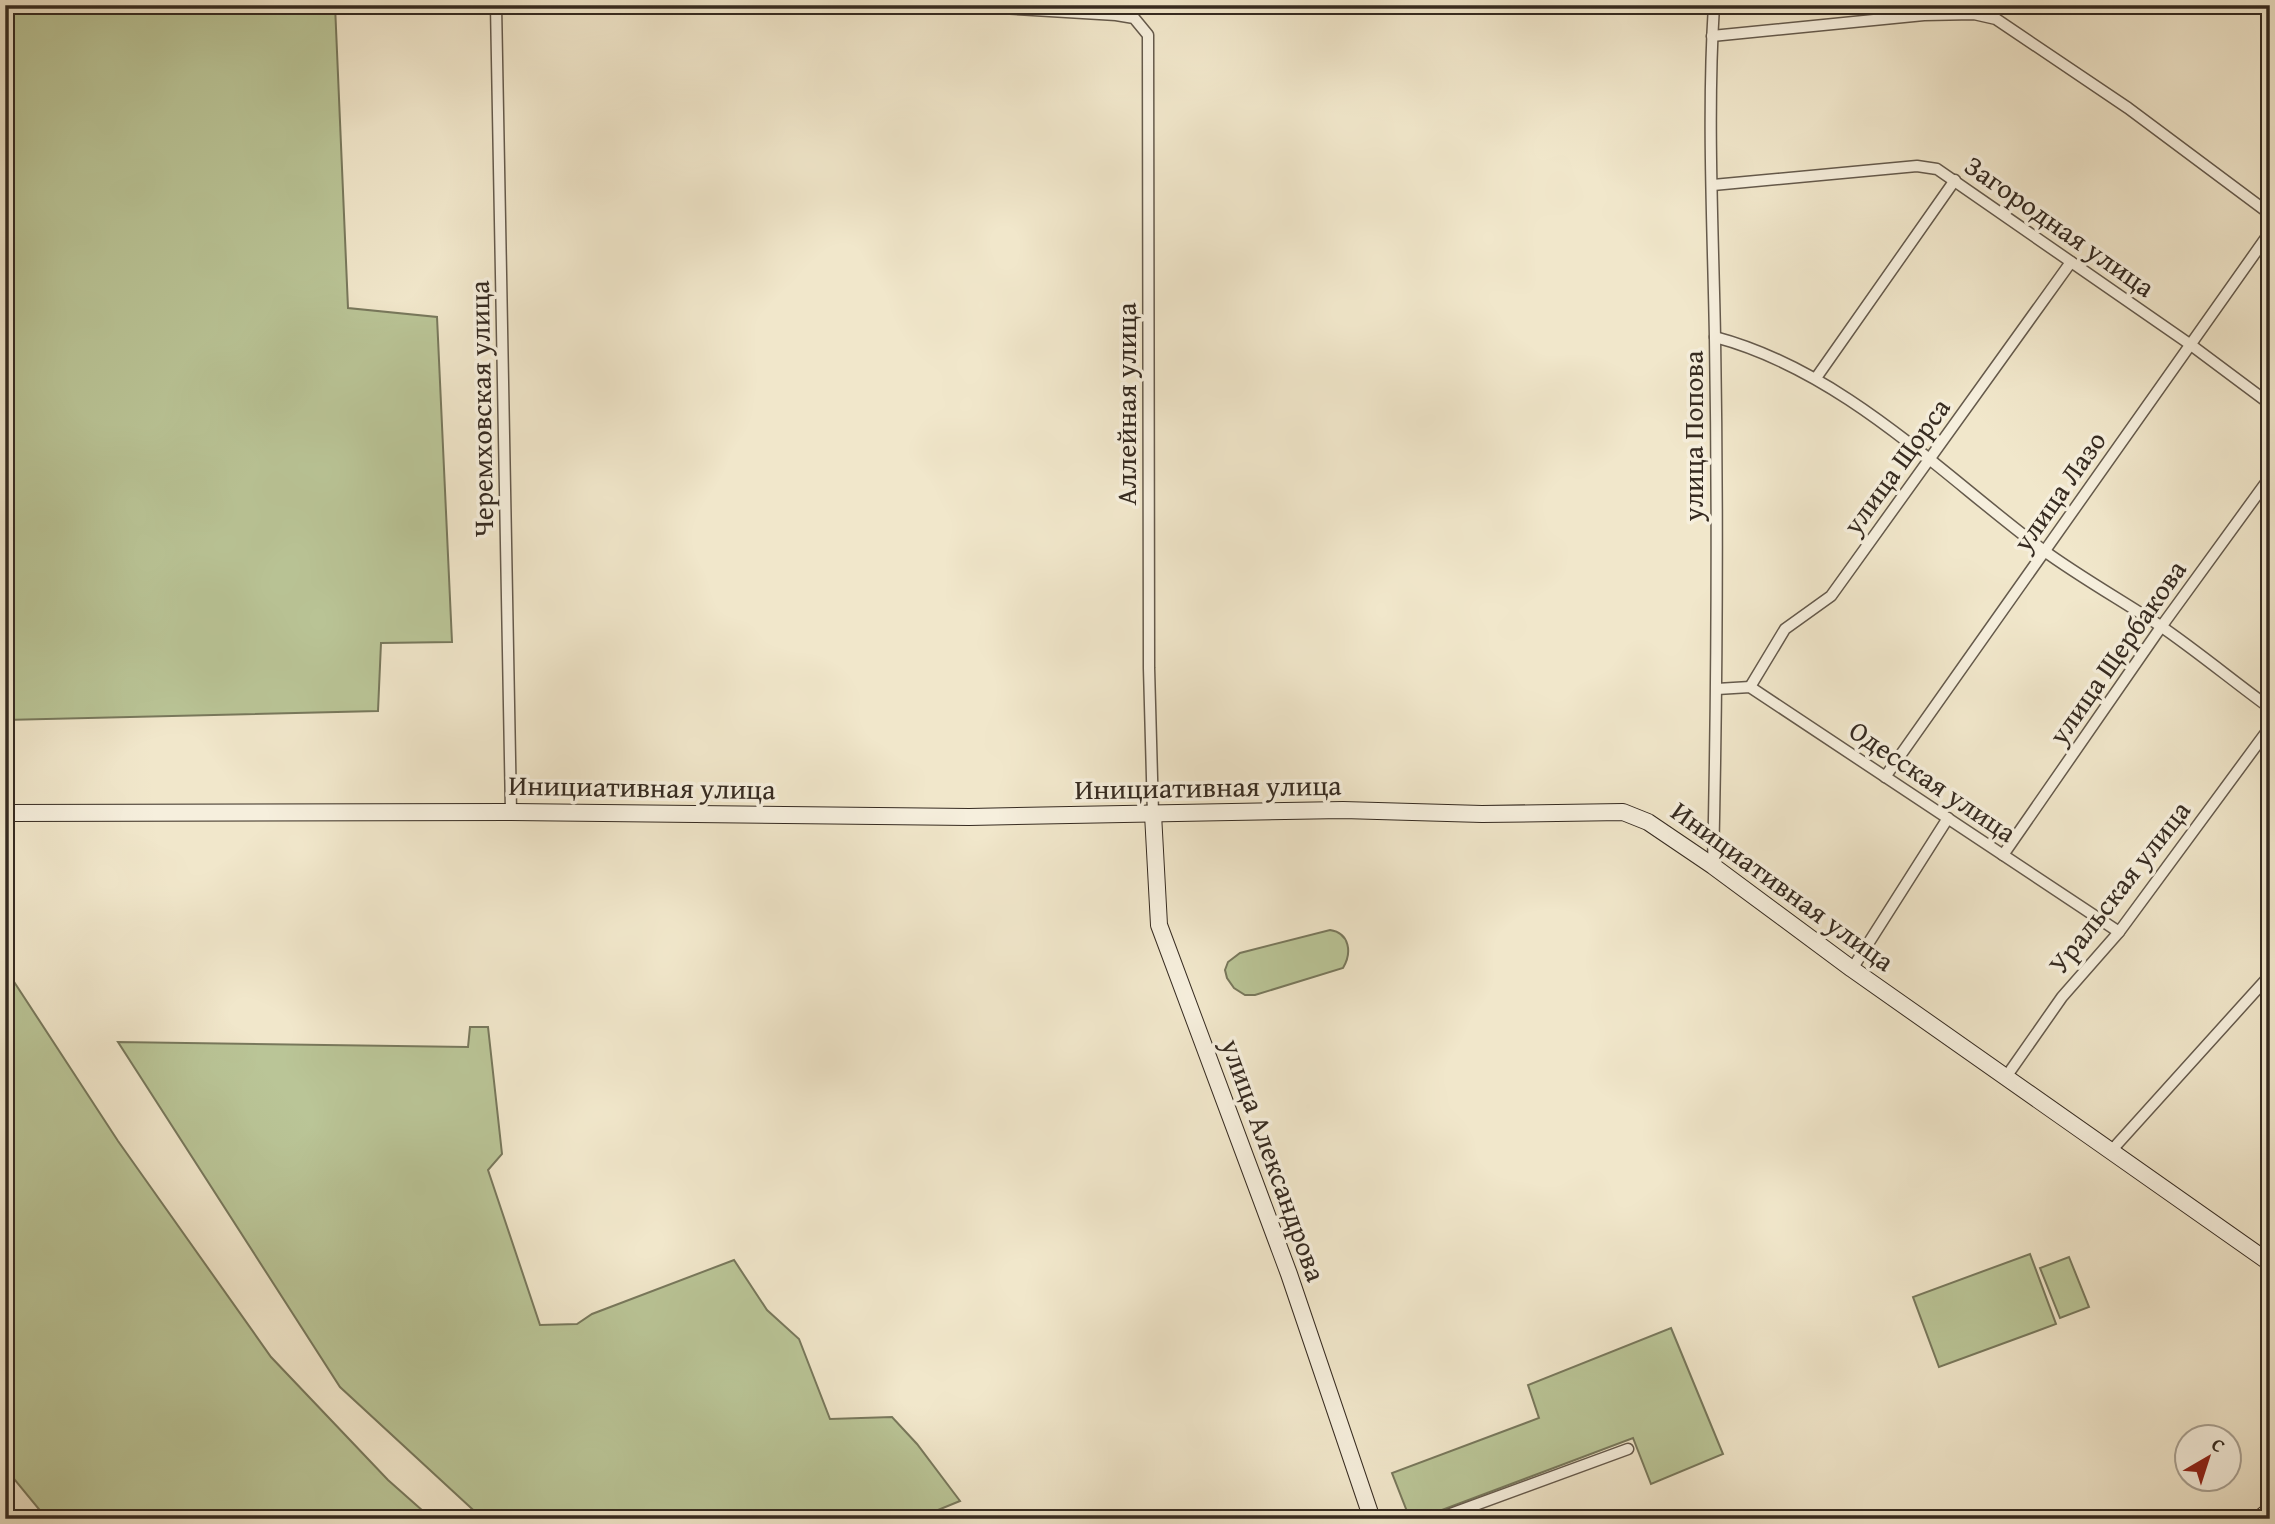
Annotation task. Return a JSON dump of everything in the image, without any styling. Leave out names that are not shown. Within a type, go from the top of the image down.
[{"type":"main road","name":"Инициативная улица","points":[[5,813],[511,812],[958,817],[1343,810],[1482,814],[1623,812],[1648,822],[1713,866],[1852,969],[2270,1263]]},
{"type":"main road","name":"улица Александрова","points":[[1153,814],[1159,925],[1289,1274],[1372,1519]]},
{"type":"main road","points":[[2259,1519],[2270,1510]]},
{"type":"street","name":"Черемховская улица","points":[[496,5],[511,812]]},
{"type":"street","name":"Аллейная улица","points":[[951,5],[1116,15],[1134,18],[1149,35],[1148,617],[1153,814]]},
{"type":"street","name":"улица Попова","points":[[1713,866],[1717,689],[1715,337],[1710,140],[1714,5]]},
{"type":"street","points":[[1712,36],[1924,15],[1974,14],[1996,19],[2128,108],[2270,214]]},
{"type":"street","name":"Загородная улица","points":[[1713,185],[1917,166],[1937,169],[2191,345],[2270,404]]},
{"type":"street","points":[[1816,378],[1955,180]]},
{"type":"street","name":"улица Лазо","points":[[1885,777],[2270,232]]},
{"type":"street","name":"улица Щорса","points":[[1750,687],[1786,629],[1831,596],[2071,262]]},
{"type":"street","points":[[1715,337],[1746,345],[1816,378],[1929,458],[2044,551],[2161,626],[2270,708]]},
{"type":"street","name":"улица Щербакова","points":[[2003,856],[2161,626],[2270,477]]},
{"type":"street","points":[[1717,689],[1750,687]]},
{"type":"street","name":"Одесская улица","points":[[1750,687],[2119,932]]},
{"type":"street","name":"Уральская улица","points":[[2006,1077],[2062,997],[2119,932],[2270,727]]},
{"type":"street","points":[[1852,969],[1948,818]]},
{"type":"street","points":[[2111,1150],[2270,975]]},
{"type":"street","points":[[1437,1519],[1628,1448]]},
{"type":"green space","points":[[5,5],[335,5],[348,308],[437,317],[452,642],[381,643],[378,711],[5,720]]},
{"type":"green space","points":[[1330,930],[1342,935],[1347,944],[1348,956],[1343,968],[1255,995],[1245,995],[1234,988],[1227,978],[1225,970],[1228,962],[1240,953]]},
{"type":"green space","points":[[5,968],[118,1141],[271,1357],[388,1480],[432,1519],[47,1519],[5,1468]]},
{"type":"green space","points":[[470,1027],[488,1027],[502,1154],[488,1170],[540,1325],[577,1324],[592,1314],[734,1260],[767,1310],[799,1339],[830,1419],[892,1417],[917,1444],[960,1501],[916,1519],[773,1519],[769,1511],[749,1519],[483,1519],[340,1387],[118,1042],[468,1047]]},
{"type":"green space","points":[[2030,1254],[2056,1324],[1939,1367],[1913,1297]]},
{"type":"green space","points":[[2069,1257],[2089,1307],[2060,1318],[2040,1268]]},
{"type":"green space","points":[[1671,1328],[1723,1454],[1651,1484],[1633,1438],[1418,1519],[1410,1519],[1392,1473],[1539,1418],[1528,1385]]}]
